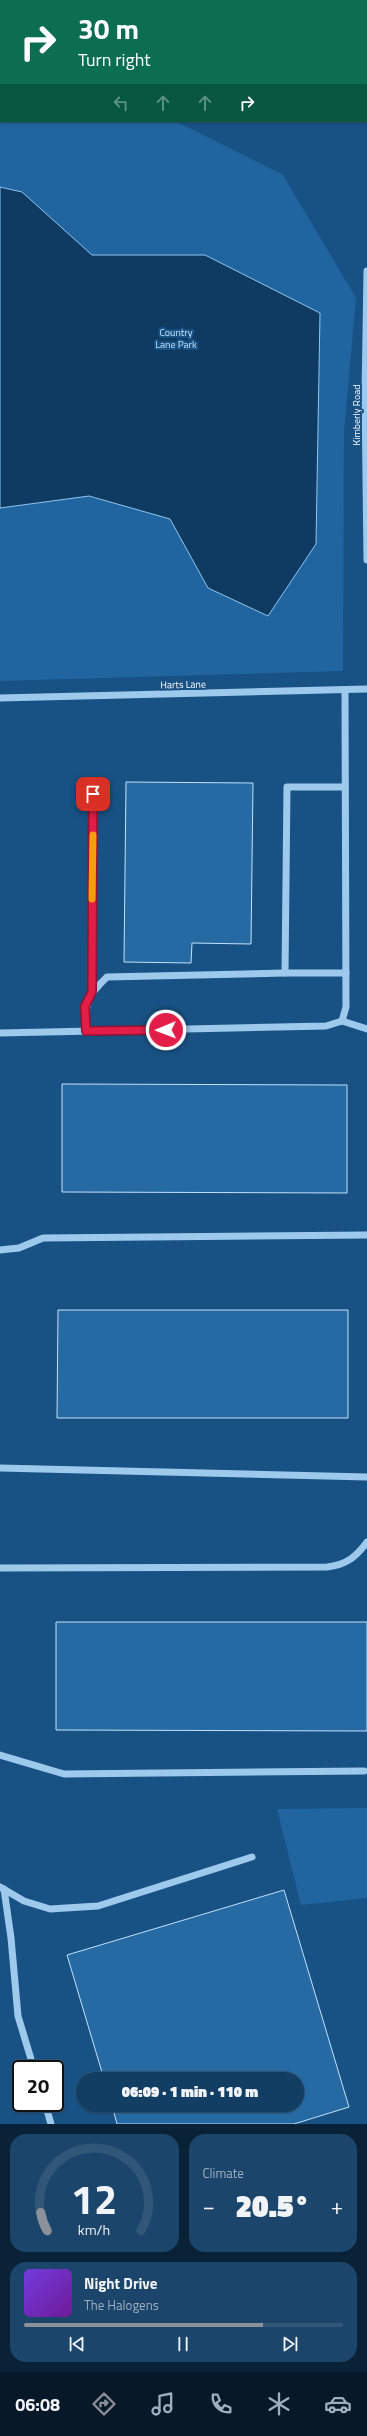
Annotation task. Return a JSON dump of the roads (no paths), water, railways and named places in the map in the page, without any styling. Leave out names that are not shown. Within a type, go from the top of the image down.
[{"type":"street","name":"Kimberly Road","points":[[367,271],[367,560]]},
{"type":"street","name":"Harts Lane","points":[[0,698],[367,689]]},
{"type":"street","points":[[342,1021],[346,1007],[345,690]]},
{"type":"street","points":[[285,973],[287,787],[345,787]]},
{"type":"street","points":[[92,992],[93,794]]},
{"type":"street","points":[[86,1031],[85,1006],[92,992],[108,977],[346,973]]},
{"type":"street","points":[[0,1034],[326,1026],[342,1021],[367,1029]]},
{"type":"street","points":[[0,1250],[19,1248],[42,1238],[367,1235]]},
{"type":"street","points":[[0,1468],[367,1477]]},
{"type":"street","points":[[0,1568],[327,1567],[339,1566],[351,1560],[359,1554],[367,1542]]},
{"type":"street","points":[[0,1755],[64,1774],[364,1771]]},
{"type":"street","points":[[2,1888],[35,1906],[50,1909],[98,1906],[252,1858]]},
{"type":"street","points":[[2,1888],[11,1938],[18,2016],[31,2060]]},
{"type":"street","points":[[47,2112],[51,2124]]},
{"type":"park label","name":"Country Lane Park","points":[[176,338]]}]
